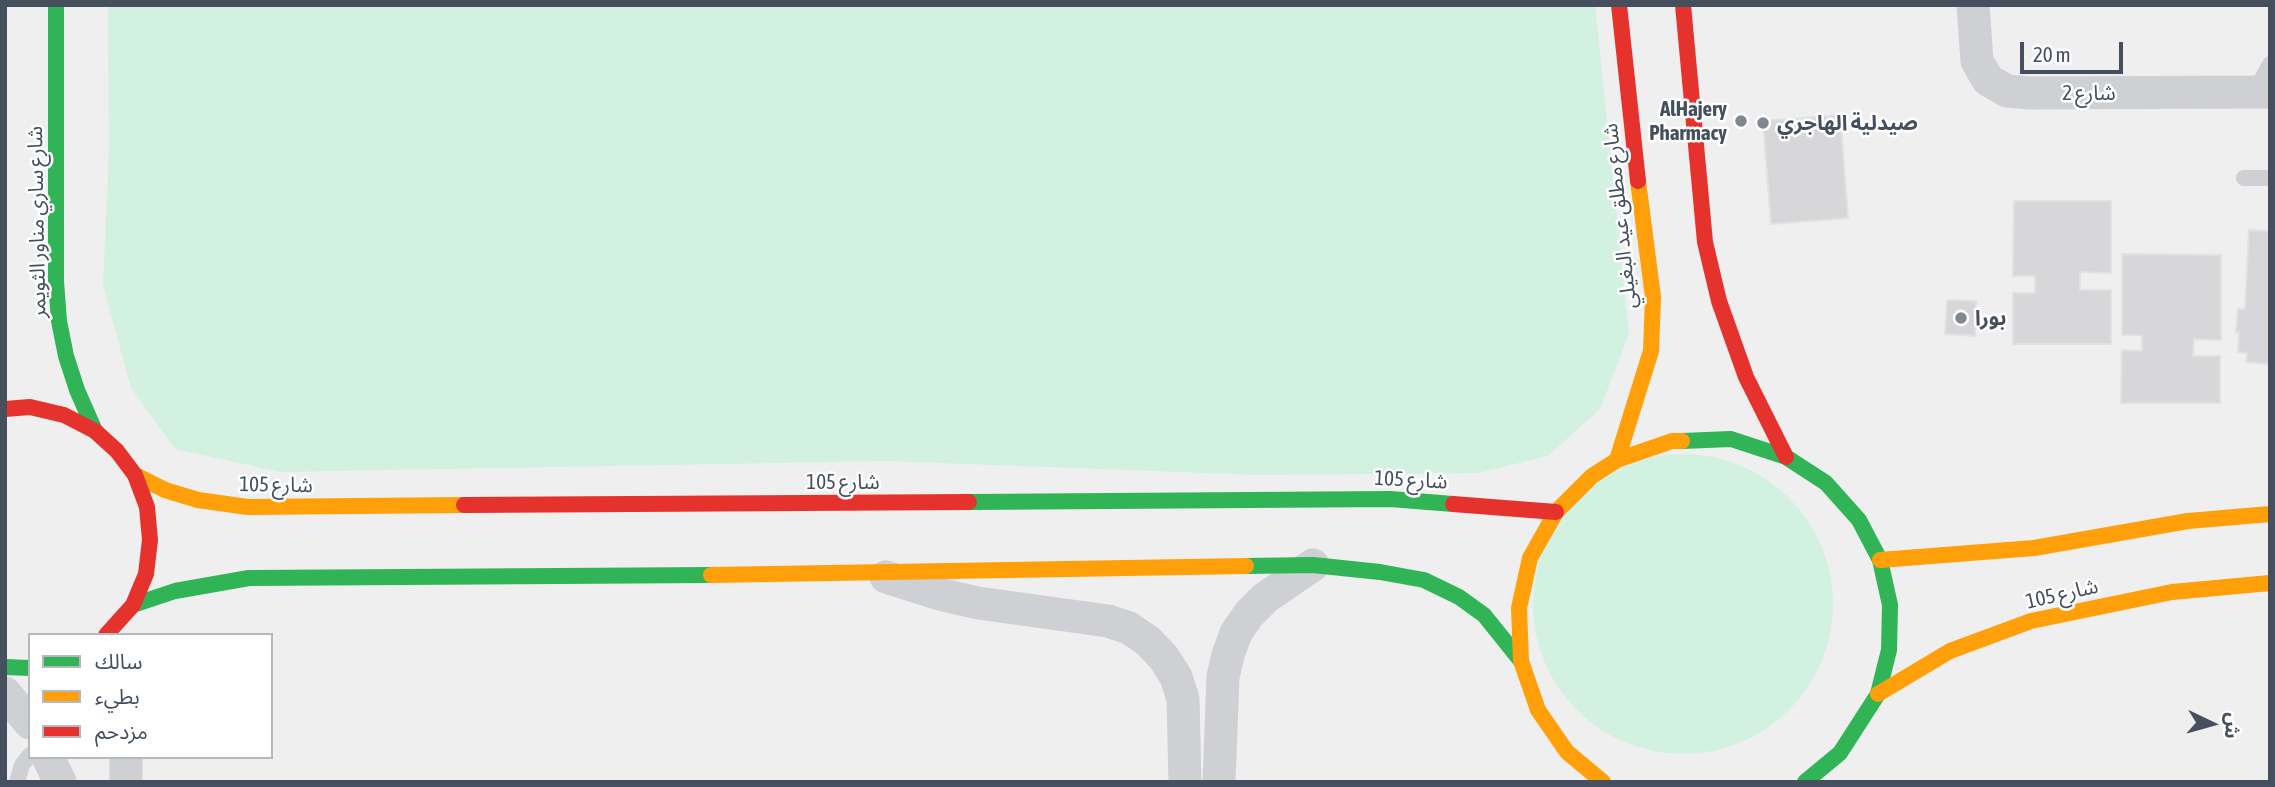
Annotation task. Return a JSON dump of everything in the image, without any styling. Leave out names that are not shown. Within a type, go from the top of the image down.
[{"type":"street","name":"شارع ساري مناور الثويمر","points":[[56,5],[56,281],[59,321],[77,390],[95,431]]},
{"type":"street","name":"شارع مطلق عيد البغيلي","points":[[1617,460],[1651,351],[1653,297],[1633,145],[1619,5]]},
{"type":"street","points":[[1684,5],[1708,254],[1719,301],[1746,377],[1786,457]]},
{"type":"street","name":"شارع 2","points":[[1973,5],[1977,61],[1988,80],[2007,91],[2029,93],[2265,83]]},
{"type":"street","points":[[5,409],[30,408],[64,415],[95,431],[117,450],[135,475],[147,507],[150,540],[146,574],[122,623]]},
{"type":"street","points":[[1603,782],[1567,752],[1538,709],[1521,661],[1519,608],[1530,558],[1556,512],[1592,476],[1617,460],[1672,441],[1719,439],[1731,439],[1786,457],[1826,484],[1859,520],[1880,560],[1889,605],[1889,650],[1878,694],[1840,753],[1805,782]]},
{"type":"street","name":"شارع 105","points":[[135,475],[165,490],[198,500],[248,507],[1390,499],[1556,512]]},
{"type":"street","points":[[1880,560],[2034,548],[2188,521],[2270,514]]},
{"type":"street","points":[[122,623],[175,591],[249,578],[608,577],[1312,565],[1424,580],[1460,597],[1484,615],[1521,661]]},
{"type":"street","points":[[1219,782],[1223,677],[1236,633],[1249,614],[1265,598],[1312,565]]},
{"type":"street","points":[[874,572],[908,585],[978,603],[1108,621],[1129,628],[1148,641],[1176,677],[1183,699],[1185,782]]},
{"type":"street","name":"شارع 105","points":[[1878,694],[1950,651],[2031,621],[2172,592],[2270,583]]},
{"type":"street","points":[[5,667],[28,668]]},
{"type":"street","points":[[5,693],[28,721]]},
{"type":"street","points":[[1840,753],[1840,772]]},
{"type":"street","points":[[49,759],[60,782]]},
{"type":"street","points":[[126,759],[126,782]]},
{"type":"lane","points":[[2244,178],[2270,178]]},
{"type":"lane","points":[[17,782],[22,765],[28,758]]},
{"type":"green space","points":[[108,5],[1595,5],[1629,334],[1600,409],[1548,456],[1478,473],[1258,475],[887,461],[280,472],[175,449],[131,388],[103,285],[109,149]]},
{"type":"green space","points":[[1683,454],[1712,457],[1740,466],[1754,472],[1789,498],[1815,533],[1821,547],[1830,575],[1833,604],[1830,633],[1821,661],[1815,675],[1789,710],[1754,736],[1740,742],[1712,751],[1683,754],[1654,751],[1626,742],[1612,736],[1577,710],[1551,675],[1545,661],[1536,633],[1533,604],[1536,575],[1545,547],[1551,533],[1577,498],[1612,472],[1626,466],[1654,457]]},
{"type":"building","points":[[1840,115],[1848,218],[1771,224],[1763,121]]},
{"type":"building","points":[[2014,201],[2111,201],[2111,273],[2080,272],[2080,290],[2111,290],[2111,344],[2013,344],[2013,293],[2035,293],[2035,276],[2013,276]]},
{"type":"building","points":[[2249,230],[2270,231],[2270,364],[2246,362],[2247,353],[2238,352],[2238,309],[2245,309]]},
{"type":"building","points":[[2122,254],[2221,255],[2221,340],[2194,339],[2193,356],[2220,356],[2220,403],[2121,403],[2122,350],[2142,351],[2142,335],[2122,335]]},
{"type":"building","name":"بورا","points":[[1947,300],[1976,301],[1975,336],[1945,334]]},
{"type":"traffic: fast","points":[[56,5],[56,281],[59,321],[77,390],[95,431]]},
{"type":"traffic: fast","points":[[1682,441],[1731,439],[1786,457],[1826,483],[1859,520],[1880,560],[1890,605],[1889,650],[1878,694],[1840,753],[1805,782]]},
{"type":"traffic: fast","points":[[969,502],[1390,499],[1453,504]]},
{"type":"traffic: fast","points":[[1246,566],[1313,565],[1424,580],[1459,597],[1484,615],[1521,661]]},
{"type":"traffic: fast","points":[[133,605],[175,591],[249,578],[711,575]]},
{"type":"traffic: fast","points":[[5,667],[28,668]]},
{"type":"traffic: slow","points":[[1617,460],[1651,351],[1653,297],[1638,181]]},
{"type":"traffic: slow","points":[[1603,782],[1567,752],[1538,710],[1521,661],[1519,608],[1530,558],[1556,512],[1592,476],[1617,460],[1672,441],[1682,441]]},
{"type":"traffic: slow","points":[[135,475],[165,490],[198,500],[248,507],[464,505]]},
{"type":"traffic: slow","points":[[1880,560],[2034,548],[2188,521],[2270,514]]},
{"type":"traffic: slow","points":[[711,575],[1246,566]]},
{"type":"traffic: slow","points":[[1878,694],[1950,651],[2031,621],[2172,592],[2270,583]]},
{"type":"traffic: jam","points":[[1619,5],[1638,181]]},
{"type":"traffic: jam","points":[[1683,5],[1705,242],[1719,301],[1746,377],[1786,457]]},
{"type":"traffic: jam","points":[[5,409],[30,407],[64,415],[95,431],[117,451],[135,475],[147,507],[150,540],[146,574],[133,605],[108,633]]},
{"type":"traffic: jam","points":[[464,505],[969,502]]},
{"type":"traffic: jam","points":[[1453,504],[1556,512]]},
{"type":"place","name":"AlHajery Pharmacy","points":[[1741,121]]},
{"type":"place","name":"صيدلية الهاجري","points":[[1763,123]]},
{"type":"place","name":"بورا","points":[[1961,318]]}]
